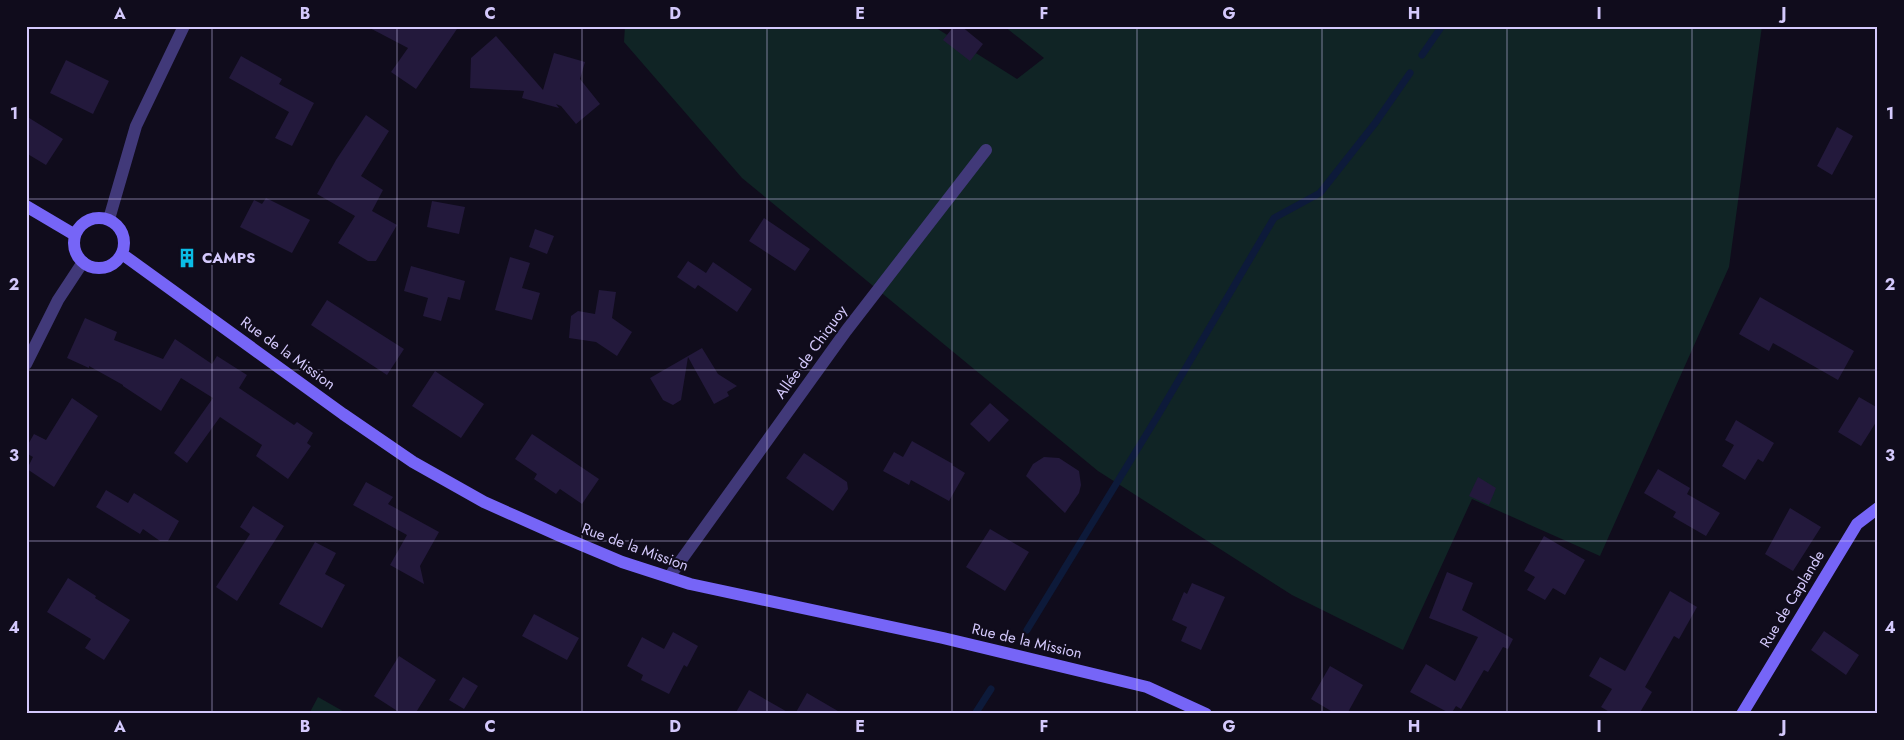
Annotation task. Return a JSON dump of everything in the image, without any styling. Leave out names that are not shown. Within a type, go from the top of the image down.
[{"type":"main road","points":[[26,206],[75,235]]},
{"type":"main road","points":[[92,218],[109,219],[121,230],[124,238],[122,254],[118,260],[104,267],[90,266],[78,257],[75,250],[75,235],[85,222],[92,218]]},
{"type":"main road","name":"Rue de la Mission","points":[[122,254],[343,414],[413,462],[484,502],[613,558],[709,588],[952,640],[1147,687],[1206,714]]},
{"type":"main road","name":"Rue de Caplande","points":[[1742,714],[1857,524],[1878,508]]},
{"type":"street","points":[[109,219],[136,126],[184,26]]},
{"type":"street","name":"Allée de Chiquoy","points":[[669,577],[846,331],[986,150]]},
{"type":"street","points":[[26,364],[58,300],[83,262]]},
{"type":"green space","points":[[625,26],[933,26],[1017,79],[1044,58],[1004,26],[1762,26],[1729,267],[1600,556],[1472,499],[1403,650],[1292,595],[1098,471],[742,178],[624,42]]},
{"type":"green space","points":[[318,697],[348,714],[309,714]]},
{"type":"building","points":[[366,26],[459,26],[416,89],[391,72],[408,48]]},
{"type":"building","points":[[954,26],[961,26],[983,44],[970,61],[943,40]]},
{"type":"building","points":[[496,36],[543,90],[554,53],[585,62],[580,79],[600,104],[576,124],[561,106],[556,104],[559,108],[522,98],[524,91],[470,88],[471,58]]},
{"type":"building","points":[[241,56],[282,79],[279,84],[314,103],[292,146],[275,138],[289,112],[229,78]]},
{"type":"building","points":[[66,60],[109,81],[93,114],[50,93]]},
{"type":"building","points":[[366,115],[389,131],[361,176],[383,190],[372,211],[397,225],[376,261],[368,261],[338,243],[355,216],[317,194],[336,160]]},
{"type":"building","points":[[26,116],[63,139],[46,165],[26,153]]},
{"type":"building","points":[[1837,127],[1853,136],[1832,175],[1817,166]]},
{"type":"building","points":[[266,198],[310,220],[292,253],[240,227],[254,200],[262,204]]},
{"type":"building","points":[[432,201],[465,207],[459,234],[427,227]]},
{"type":"building","points":[[764,218],[810,249],[795,271],[749,241]]},
{"type":"building","points":[[535,229],[554,236],[547,254],[529,247]]},
{"type":"building","points":[[510,257],[530,263],[522,288],[540,293],[532,320],[495,310]]},
{"type":"building","points":[[688,261],[706,273],[713,262],[752,289],[737,312],[698,285],[695,289],[677,277]]},
{"type":"building","points":[[411,266],[465,281],[460,300],[448,297],[441,321],[423,316],[428,298],[404,291]]},
{"type":"building","points":[[599,290],[616,292],[612,318],[632,332],[617,356],[596,342],[569,338],[571,316],[578,311],[595,314]]},
{"type":"building","points":[[1760,297],[1854,351],[1838,380],[1773,343],[1769,351],[1739,334]]},
{"type":"building","points":[[327,300],[404,349],[387,375],[311,325]]},
{"type":"building","points":[[85,318],[117,332],[114,340],[163,359],[175,339],[212,364],[217,356],[247,375],[239,388],[294,425],[297,422],[313,433],[307,443],[311,446],[288,479],[256,456],[262,445],[220,417],[187,463],[174,453],[213,398],[181,378],[161,411],[123,385],[89,366],[89,368],[67,358]]},
{"type":"building","points":[[702,348],[718,374],[737,386],[727,392],[729,396],[714,404],[688,357],[681,400],[673,405],[663,400],[650,378]]},
{"type":"building","points":[[435,371],[484,404],[461,438],[412,406]]},
{"type":"building","points":[[1859,397],[1878,408],[1878,419],[1861,446],[1838,432]]},
{"type":"building","points":[[72,398],[98,416],[54,487],[27,469],[33,457],[26,453],[26,448],[34,434],[46,440]]},
{"type":"building","points":[[990,403],[1009,420],[989,442],[970,424]]},
{"type":"building","points":[[1736,420],[1774,443],[1763,462],[1758,459],[1745,480],[1722,466],[1734,445],[1725,440]]},
{"type":"building","points":[[532,434],[599,479],[582,504],[560,489],[556,494],[534,479],[537,474],[515,459]]},
{"type":"building","points":[[912,441],[953,464],[965,473],[949,501],[911,480],[909,485],[883,471],[894,452],[903,457]]},
{"type":"building","points":[[804,453],[847,482],[848,489],[833,511],[786,478]]},
{"type":"building","points":[[1044,457],[1059,458],[1079,471],[1081,485],[1079,493],[1065,513],[1026,476],[1033,464]]},
{"type":"building","points":[[1658,469],[1690,488],[1687,494],[1720,513],[1706,536],[1673,517],[1676,512],[1644,493]]},
{"type":"building","points":[[1478,477],[1496,488],[1489,505],[1469,496]]},
{"type":"building","points":[[366,482],[393,497],[388,504],[439,532],[420,566],[424,584],[390,565],[407,535],[353,505]]},
{"type":"building","points":[[106,490],[128,503],[134,493],[179,521],[168,541],[160,541],[143,529],[140,534],[96,507]]},
{"type":"building","points":[[253,506],[284,526],[237,601],[216,587],[250,534],[240,527]]},
{"type":"building","points":[[1790,508],[1821,527],[1793,571],[1765,554]]},
{"type":"building","points":[[990,529],[1029,552],[1005,591],[966,567]]},
{"type":"building","points":[[1544,536],[1585,560],[1565,595],[1553,588],[1545,600],[1527,590],[1535,577],[1524,571]]},
{"type":"building","points":[[315,542],[336,553],[325,574],[345,585],[322,628],[279,604]]},
{"type":"building","points":[[1447,572],[1473,583],[1462,610],[1513,639],[1508,649],[1503,647],[1488,672],[1484,670],[1461,709],[1456,706],[1451,714],[1410,692],[1426,664],[1455,681],[1478,637],[1429,618]]},
{"type":"building","points":[[68,578],[130,620],[104,660],[85,648],[91,639],[47,612]]},
{"type":"building","points":[[1192,583],[1225,597],[1201,650],[1181,641],[1187,627],[1172,620],[1184,592],[1187,594]]},
{"type":"building","points":[[1670,591],[1697,607],[1679,639],[1674,636],[1645,687],[1652,692],[1639,714],[1613,714],[1601,707],[1612,689],[1589,676],[1600,657],[1625,671]]},
{"type":"building","points":[[534,614],[579,638],[567,660],[522,636]]},
{"type":"building","points":[[1824,631],[1859,655],[1846,675],[1811,650]]},
{"type":"building","points":[[673,632],[698,646],[687,667],[684,665],[669,694],[641,680],[643,675],[627,666],[642,637],[664,649]]},
{"type":"building","points":[[399,656],[436,680],[415,714],[402,714],[374,696]]},
{"type":"building","points":[[1330,666],[1363,685],[1347,714],[1336,714],[1311,699]]},
{"type":"building","points":[[463,677],[478,686],[464,709],[449,700]]},
{"type":"building","points":[[749,690],[791,714],[735,714]]},
{"type":"building","points":[[807,693],[843,714],[795,714]]},
{"type":"waterway","points":[[1422,55],[1442,26]]},
{"type":"waterway","points":[[1027,630],[1157,417],[1274,218],[1320,193],[1376,122],[1410,73]]},
{"type":"waterway","points":[[975,714],[991,689]]},
{"type":"place","name":"CAMPS","points":[[187,258]]}]
